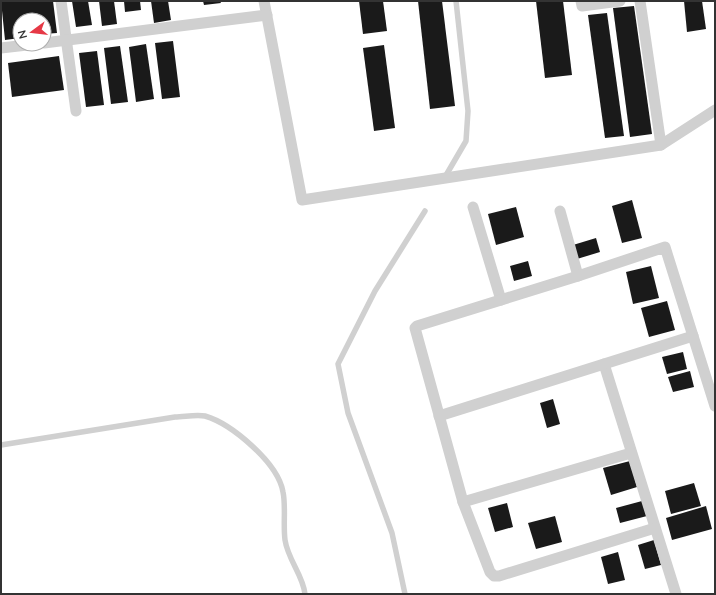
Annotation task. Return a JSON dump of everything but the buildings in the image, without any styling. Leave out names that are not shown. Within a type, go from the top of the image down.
[{"type":"street","points":[[61,1],[76,111]]},
{"type":"street","points":[[264,1],[302,200],[661,145],[715,110]]},
{"type":"street","points":[[581,1],[582,6],[620,1]]},
{"type":"street","points":[[640,1],[661,145]]},
{"type":"street","points":[[52,42],[267,15]]},
{"type":"street","points":[[1,48],[12,47]]},
{"type":"street","points":[[473,207],[501,300]]},
{"type":"street","points":[[560,211],[578,276]]},
{"type":"street","points":[[655,528],[499,576],[494,576],[488,568],[464,502],[415,328],[417,326],[578,276],[665,247],[715,406]]},
{"type":"street","points":[[439,416],[693,336]]},
{"type":"street","points":[[604,364],[676,594]]},
{"type":"street","points":[[464,502],[631,453]]},
{"type":"lane","points":[[445,178],[466,141],[468,111],[456,1]]},
{"type":"lane","points":[[405,594],[392,533],[348,413],[338,364],[375,291],[425,211]]},
{"type":"lane","points":[[1,445],[175,417],[204,416],[220,422],[254,446],[277,474],[283,492],[285,542],[304,584],[305,594]]}]
